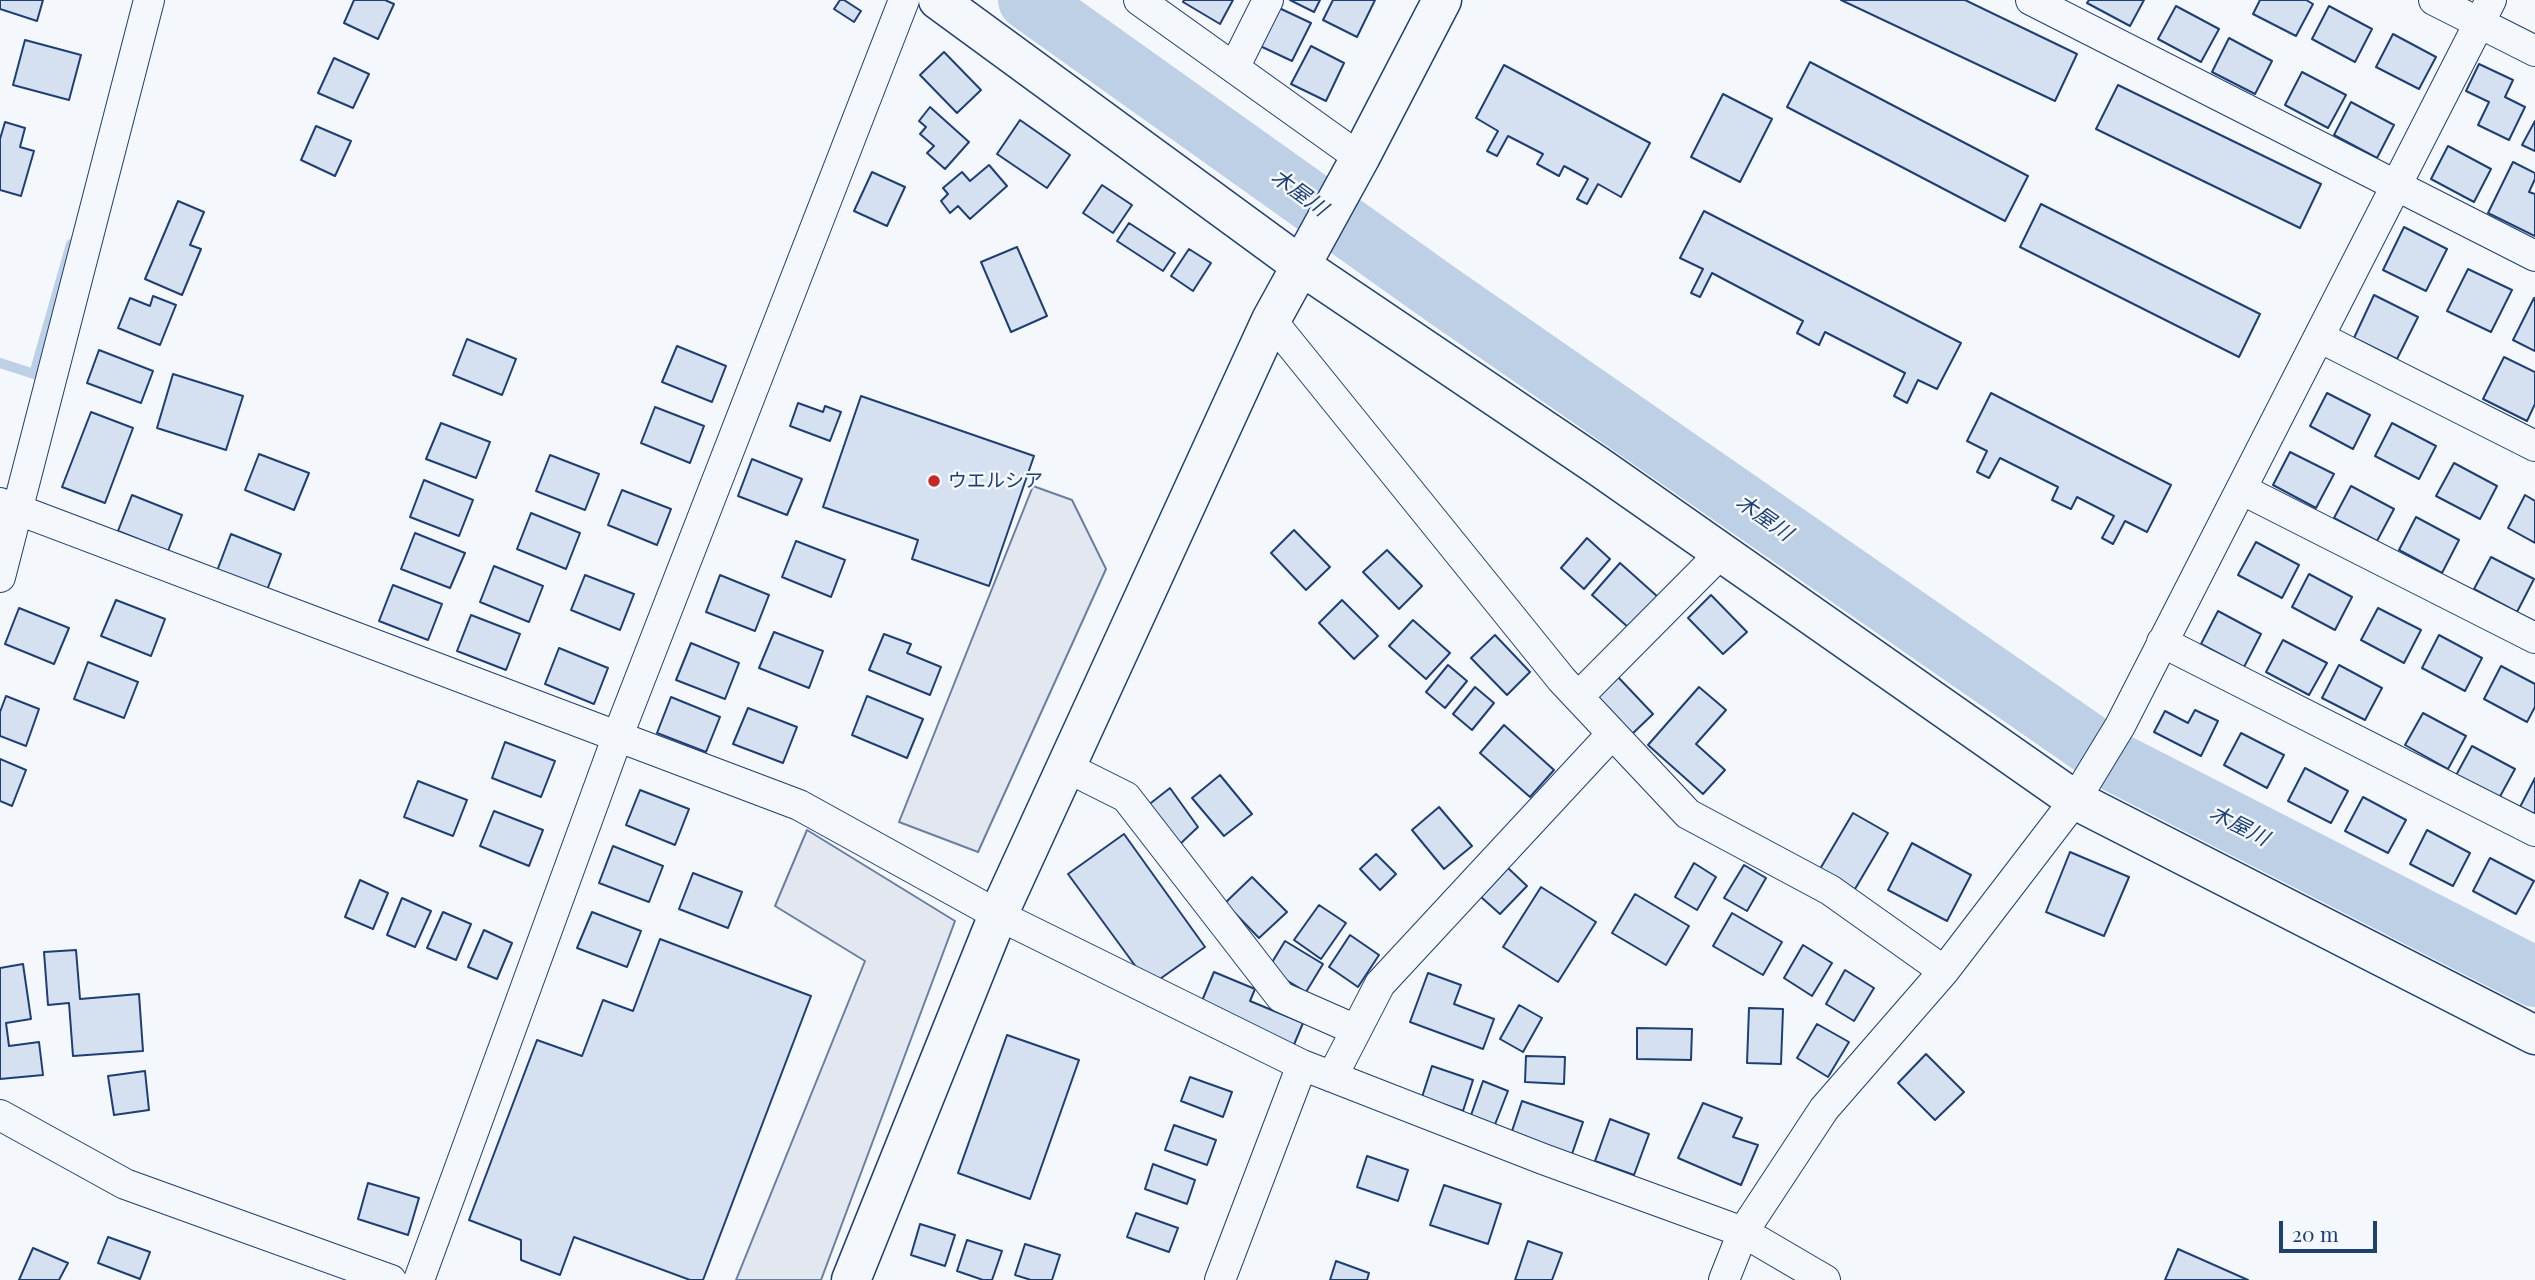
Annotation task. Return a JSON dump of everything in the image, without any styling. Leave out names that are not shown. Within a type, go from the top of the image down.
[{"type":"street","points":[[0,577],[9,506],[149,0]]},
{"type":"street","points":[[419,1280],[617,738],[904,0]]},
{"type":"street","points":[[938,0],[1307,254],[1598,466],[2075,800],[2535,1035]]},
{"type":"street","points":[[1139,0],[1234,68],[1357,163]]},
{"type":"street","points":[[1234,68],[1268,0]]},
{"type":"street","points":[[851,1280],[998,915],[1271,320],[1442,0]]},
{"type":"street","points":[[2031,0],[2535,256]]},
{"type":"street","points":[[2434,0],[2485,11],[2535,51]]},
{"type":"street","points":[[1724,1280],[1743,1231],[1824,1109],[1944,971],[2075,800],[2120,726],[2485,11]]},
{"type":"street","points":[[1271,320],[1578,698],[1688,814],[1830,890],[1944,971]]},
{"type":"street","points":[[2319,337],[2535,446]]},
{"type":"street","points":[[2241,489],[2535,638]]},
{"type":"street","points":[[9,506],[799,805],[998,915],[1302,1065],[1542,1159],[1743,1231],[1825,1280]]},
{"type":"street","points":[[1578,698],[1721,553]]},
{"type":"street","points":[[2162,642],[2535,831]]},
{"type":"street","points":[[1332,1077],[1380,984],[1612,734]]},
{"type":"street","points":[[1066,766],[1126,797],[1281,996],[1356,1030]]},
{"type":"street","points":[[1220,1280],[1302,1065]]},
{"type":"street","points":[[0,1115],[125,1184],[391,1280]]},
{"type":"shaded area","points":[[1033,486],[1072,500],[1106,569],[978,852],[899,822]]},
{"type":"shaded area","points":[[807,830],[955,921],[821,1280],[736,1280],[865,961],[775,906]]},
{"type":"building","points":[[0,0],[43,0],[37,21],[0,9]]},
{"type":"building","points":[[354,0],[385,0],[394,4],[378,39],[344,23]]},
{"type":"building","points":[[840,0],[861,11],[854,22],[834,9]]},
{"type":"building","points":[[1233,0],[1220,24],[1183,2]]},
{"type":"building","points":[[1290,0],[1320,0],[1314,12]]},
{"type":"building","points":[[1333,0],[1375,0],[1357,37],[1323,20]]},
{"type":"building","points":[[1841,0],[1965,0],[2077,54],[2055,101]]},
{"type":"building","points":[[2089,0],[2144,0],[2130,26],[2087,3]]},
{"type":"building","points":[[2260,0],[2306,0],[2313,4],[2296,36],[2253,14]]},
{"type":"building","points":[[2176,6],[2219,29],[2201,62],[2158,39]]},
{"type":"building","points":[[2329,6],[2372,29],[2355,62],[2312,39]]},
{"type":"building","points":[[1277,7],[1311,23],[1292,61],[1258,45]]},
{"type":"building","points":[[2393,34],[2436,57],[2419,89],[2376,67]]},
{"type":"building","points":[[2229,38],[2272,61],[2255,94],[2212,72]]},
{"type":"building","points":[[25,40],[81,55],[69,100],[13,85]]},
{"type":"building","points":[[1311,46],[1344,63],[1326,101],[1291,84]]},
{"type":"building","points":[[944,52],[981,90],[957,113],[920,75]]},
{"type":"building","points":[[334,58],[369,74],[353,108],[318,93]]},
{"type":"building","points":[[1810,62],[2028,176],[2005,221],[1787,107]]},
{"type":"building","points":[[2479,64],[2513,80],[2505,97],[2525,107],[2509,140],[2478,125],[2489,102],[2466,91]]},
{"type":"building","points":[[1504,65],[1650,143],[1621,197],[1598,184],[1587,204],[1577,199],[1588,179],[1564,166],[1559,176],[1537,164],[1543,154],[1508,136],[1497,156],[1487,151],[1498,131],[1476,118]]},
{"type":"building","points":[[2302,72],[2346,95],[2328,128],[2285,105]]},
{"type":"building","points":[[2118,85],[2321,184],[2300,228],[2096,129]]},
{"type":"building","points":[[1723,94],[1772,119],[1740,182],[1691,157]]},
{"type":"building","points":[[2351,102],[2394,125],[2377,158],[2334,135]]},
{"type":"building","points":[[930,107],[969,142],[945,169],[927,153],[934,146],[920,134],[926,127],[919,121]]},
{"type":"building","points":[[1020,120],[1070,155],[1047,188],[997,154]]},
{"type":"building","points":[[2535,121],[2535,151],[2522,145]]},
{"type":"building","points":[[5,122],[25,128],[20,147],[34,151],[21,196],[0,190],[0,139]]},
{"type":"building","points":[[316,126],[351,141],[335,176],[301,160]]},
{"type":"building","points":[[2448,146],[2491,169],[2474,202],[2431,179]]},
{"type":"building","points":[[2513,162],[2535,173],[2529,192],[2535,194],[2535,236],[2488,213]]},
{"type":"building","points":[[989,165],[1007,186],[970,219],[958,206],[950,213],[941,201],[948,194],[943,188],[962,172],[970,181]]},
{"type":"building","points":[[872,172],[905,187],[887,226],[854,211]]},
{"type":"building","points":[[1102,185],[1132,205],[1113,233],[1083,213]]},
{"type":"building","points":[[178,201],[204,212],[190,245],[201,249],[182,295],[145,279]]},
{"type":"building","points":[[2041,204],[2260,314],[2239,357],[2020,247]]},
{"type":"building","points":[[1704,211],[1961,343],[1937,389],[1918,380],[1907,403],[1894,396],[1905,373],[1825,332],[1819,345],[1797,333],[1803,321],[1712,273],[1700,297],[1691,293],[1703,269],[1680,258]]},
{"type":"building","points":[[1129,223],[1175,253],[1163,271],[1117,241]]},
{"type":"building","points":[[2404,227],[2447,249],[2426,291],[2383,270]]},
{"type":"building","points":[[1017,247],[1047,316],[1011,332],[981,262]]},
{"type":"building","points":[[1189,249],[1211,263],[1193,291],[1171,276]]},
{"type":"building","points":[[2468,269],[2512,290],[2491,332],[2447,311]]},
{"type":"building","points":[[2374,295],[2418,317],[2397,359],[2354,338]]},
{"type":"building","points":[[153,296],[176,305],[160,345],[118,328],[130,298],[150,306]]},
{"type":"building","points":[[2535,298],[2535,351],[2513,340]]},
{"type":"building","points":[[467,339],[516,359],[502,395],[453,375]]},
{"type":"building","points":[[677,346],[726,366],[712,402],[662,382]]},
{"type":"building","points":[[99,350],[153,371],[141,403],[87,383]]},
{"type":"building","points":[[2504,357],[2535,372],[2535,404],[2527,421],[2483,399]]},
{"type":"building","points":[[173,374],[243,396],[226,450],[157,428]]},
{"type":"building","points":[[1991,393],[2171,485],[2147,532],[2125,521],[2113,544],[2102,538],[2114,516],[2077,497],[2071,509],[2052,500],[2058,487],[2000,458],[1989,478],[1977,472],[1987,451],[1967,441]]},
{"type":"building","points":[[2327,393],[2370,415],[2353,449],[2310,426]]},
{"type":"building","points":[[861,396],[1034,456],[989,586],[912,559],[918,540],[823,507]]},
{"type":"building","points":[[798,403],[823,412],[825,406],[841,412],[830,441],[790,426]]},
{"type":"building","points":[[655,407],[704,426],[690,463],[641,443]]},
{"type":"building","points":[[91,412],[133,428],[105,503],[62,487]]},
{"type":"building","points":[[441,423],[490,442],[476,478],[426,459]]},
{"type":"building","points":[[2392,423],[2436,446],[2419,479],[2375,456]]},
{"type":"building","points":[[2290,452],[2334,474],[2316,508],[2273,485]]},
{"type":"building","points":[[259,454],[309,473],[294,510],[245,490]]},
{"type":"building","points":[[550,455],[599,474],[585,510],[536,491]]},
{"type":"building","points":[[752,459],[802,479],[787,515],[738,496]]},
{"type":"building","points":[[2454,463],[2497,486],[2480,519],[2436,496]]},
{"type":"building","points":[[424,480],[473,500],[459,536],[410,517]]},
{"type":"building","points":[[2351,486],[2394,509],[2377,541],[2334,518]]},
{"type":"building","points":[[622,490],[671,509],[657,545],[608,525]]},
{"type":"building","points":[[132,495],[182,515],[168,551],[118,531]]},
{"type":"building","points":[[2525,495],[2535,501],[2535,543],[2508,528]]},
{"type":"building","points":[[531,513],[580,533],[566,569],[517,549]]},
{"type":"building","points":[[2416,517],[2459,540],[2442,573],[2399,550]]},
{"type":"building","points":[[1294,530],[1330,567],[1306,590],[1271,553]]},
{"type":"building","points":[[415,533],[465,553],[450,588],[401,569]]},
{"type":"building","points":[[231,534],[281,554],[267,590],[217,571]]},
{"type":"building","points":[[1587,538],[1610,559],[1584,589],[1561,568]]},
{"type":"building","points":[[796,541],[845,560],[831,597],[782,577]]},
{"type":"building","points":[[2256,542],[2299,565],[2282,598],[2238,575]]},
{"type":"building","points":[[1387,550],[1422,586],[1399,609],[1363,572]]},
{"type":"building","points":[[2491,557],[2534,579],[2517,612],[2474,589]]},
{"type":"building","points":[[1620,563],[1658,597],[1629,628],[1592,595]]},
{"type":"building","points":[[494,566],[543,586],[529,622],[480,602]]},
{"type":"building","points":[[2309,574],[2352,597],[2335,630],[2292,607]]},
{"type":"building","points":[[585,575],[634,594],[620,630],[571,610]]},
{"type":"building","points":[[720,575],[769,595],[755,631],[706,612]]},
{"type":"building","points":[[393,585],[442,604],[428,640],[379,621]]},
{"type":"building","points":[[1711,595],[1747,632],[1723,654],[1688,618]]},
{"type":"building","points":[[116,600],[165,619],[151,656],[101,636]]},
{"type":"building","points":[[1342,600],[1378,636],[1354,659],[1319,623]]},
{"type":"building","points":[[19,608],[69,628],[54,664],[5,644]]},
{"type":"building","points":[[2378,608],[2421,630],[2404,663],[2361,640]]},
{"type":"building","points":[[2218,611],[2261,634],[2244,667],[2201,644]]},
{"type":"building","points":[[471,615],[520,634],[506,670],[457,651]]},
{"type":"building","points":[[1413,620],[1450,653],[1426,679],[1389,646]]},
{"type":"building","points":[[774,632],[823,651],[809,688],[759,668]]},
{"type":"building","points":[[884,634],[911,644],[907,653],[941,667],[930,695],[869,670]]},
{"type":"building","points":[[1495,635],[1530,672],[1507,695],[1471,658]]},
{"type":"building","points":[[2439,635],[2482,658],[2465,691],[2422,668]]},
{"type":"building","points":[[2283,640],[2327,663],[2309,695],[2266,672]]},
{"type":"building","points":[[691,643],[739,663],[725,699],[676,680]]},
{"type":"building","points":[[559,648],[608,668],[594,704],[545,684]]},
{"type":"building","points":[[88,662],[138,682],[124,718],[74,699]]},
{"type":"building","points":[[1448,665],[1467,681],[1445,708],[1426,692]]},
{"type":"building","points":[[2339,665],[2382,688],[2365,720],[2322,698]]},
{"type":"building","points":[[2501,666],[2535,684],[2535,707],[2527,722],[2484,699]]},
{"type":"building","points":[[1618,677],[1653,714],[1630,736],[1594,700]]},
{"type":"building","points":[[1475,687],[1494,703],[1472,730],[1453,714]]},
{"type":"building","points":[[1699,687],[1726,710],[1696,744],[1725,770],[1703,794],[1648,745]]},
{"type":"building","points":[[6,696],[39,709],[26,746],[0,736],[0,712]]},
{"type":"building","points":[[867,696],[923,719],[907,758],[852,735]]},
{"type":"building","points":[[671,697],[720,717],[706,752],[657,733]]},
{"type":"building","points":[[748,708],[797,727],[783,763],[733,744]]},
{"type":"building","points":[[2195,710],[2218,721],[2201,756],[2154,732],[2165,711],[2188,723]]},
{"type":"building","points":[[2423,713],[2466,736],[2448,769],[2405,745]]},
{"type":"building","points":[[1504,725],[1554,770],[1530,797],[1480,753]]},
{"type":"building","points":[[2241,733],[2284,755],[2267,788],[2224,765]]},
{"type":"building","points":[[505,742],[555,761],[541,797],[492,778]]},
{"type":"building","points":[[2472,746],[2515,769],[2497,802],[2454,779]]},
{"type":"building","points":[[0,759],[26,770],[12,806],[0,801]]},
{"type":"building","points":[[2305,768],[2348,791],[2331,823],[2288,801]]},
{"type":"building","points":[[1220,775],[1252,814],[1224,836],[1192,798]]},
{"type":"building","points":[[2535,778],[2535,814],[2520,807]]},
{"type":"building","points":[[418,781],[467,800],[453,836],[404,817]]},
{"type":"building","points":[[1170,788],[1198,827],[1179,845],[1147,806]]},
{"type":"building","points":[[640,790],[689,809],[675,845],[626,825]]},
{"type":"building","points":[[2363,797],[2406,820],[2388,853],[2345,831]]},
{"type":"building","points":[[1439,807],[1472,846],[1444,869],[1412,830]]},
{"type":"building","points":[[494,811],[543,830],[529,866],[480,846]]},
{"type":"building","points":[[1853,813],[1888,833],[1855,889],[1820,869]]},
{"type":"building","points":[[2427,830],[2470,853],[2453,886],[2410,864]]},
{"type":"building","points":[[1124,834],[1205,947],[1150,986],[1068,874]]},
{"type":"building","points":[[1912,843],[1971,875],[1947,921],[1888,890]]},
{"type":"building","points":[[613,846],[663,866],[649,902],[599,883]]},
{"type":"building","points":[[2070,852],[2129,877],[2104,936],[2046,912]]},
{"type":"building","points":[[1376,854],[1396,874],[1380,890],[1360,869]]},
{"type":"building","points":[[2490,858],[2534,881],[2516,914],[2473,891]]},
{"type":"building","points":[[1694,863],[1716,877],[1697,910],[1675,897]]},
{"type":"building","points":[[1744,865],[1766,878],[1747,911],[1724,898]]},
{"type":"building","points":[[1508,868],[1527,886],[1500,914],[1481,897]]},
{"type":"building","points":[[693,873],[742,892],[728,928],[679,909]]},
{"type":"building","points":[[1252,877],[1287,912],[1259,938],[1225,903]]},
{"type":"building","points":[[360,880],[388,893],[373,929],[345,917]]},
{"type":"building","points":[[1541,887],[1596,922],[1558,982],[1503,947]]},
{"type":"building","points":[[1635,894],[1689,926],[1666,965],[1612,933]]},
{"type":"building","points":[[402,898],[431,911],[415,947],[387,935]]},
{"type":"building","points":[[1319,905],[1346,923],[1321,959],[1294,940]]},
{"type":"building","points":[[443,912],[471,924],[456,960],[427,948]]},
{"type":"building","points":[[592,912],[641,931],[627,967],[577,948]]},
{"type":"building","points":[[1732,913],[1782,942],[1763,975],[1713,946]]},
{"type":"building","points":[[484,930],[512,943],[497,979],[468,967]]},
{"type":"building","points":[[1350,935],[1379,955],[1358,987],[1329,967]]},
{"type":"building","points":[[660,939],[811,996],[703,1280],[690,1280],[574,1237],[560,1275],[521,1260],[521,1240],[469,1220],[537,1040],[582,1056],[603,1000],[633,1011]]},
{"type":"building","points":[[1285,941],[1323,964],[1306,992],[1268,969]]},
{"type":"building","points":[[1803,945],[1832,963],[1812,996],[1784,978]]},
{"type":"building","points":[[76,950],[80,999],[139,994],[143,1051],[73,1056],[69,1003],[48,1005],[44,952]]},
{"type":"building","points":[[23,964],[31,1019],[6,1023],[9,1046],[39,1042],[43,1075],[0,1079],[0,968]]},
{"type":"building","points":[[1845,970],[1874,988],[1854,1021],[1826,1004]]},
{"type":"building","points":[[1214,972],[1255,989],[1250,1001],[1303,1023],[1293,1047],[1199,1008]]},
{"type":"building","points":[[1428,973],[1461,985],[1454,1004],[1494,1019],[1483,1049],[1410,1022]]},
{"type":"building","points":[[1519,1005],[1542,1018],[1523,1052],[1500,1039]]},
{"type":"building","points":[[1749,1008],[1783,1009],[1781,1064],[1747,1063]]},
{"type":"building","points":[[1817,1024],[1849,1042],[1828,1077],[1797,1058]]},
{"type":"building","points":[[1637,1028],[1692,1029],[1691,1060],[1637,1059]]},
{"type":"building","points":[[1007,1035],[1079,1060],[1030,1199],[958,1173]]},
{"type":"building","points":[[1926,1054],[1964,1092],[1935,1120],[1898,1083]]},
{"type":"building","points":[[1526,1056],[1565,1057],[1564,1084],[1525,1082]]},
{"type":"building","points":[[1432,1066],[1473,1080],[1463,1111],[1422,1097]]},
{"type":"building","points":[[145,1071],[149,1110],[114,1115],[108,1076]]},
{"type":"building","points":[[1190,1077],[1232,1092],[1223,1117],[1181,1101]]},
{"type":"building","points":[[1483,1081],[1508,1091],[1494,1127],[1470,1118]]},
{"type":"building","points":[[1522,1101],[1583,1122],[1571,1157],[1510,1137]]},
{"type":"building","points":[[1703,1103],[1742,1118],[1733,1137],[1758,1145],[1741,1185],[1678,1158]]},
{"type":"building","points":[[1610,1119],[1649,1134],[1634,1175],[1595,1161]]},
{"type":"building","points":[[1174,1125],[1216,1140],[1207,1165],[1165,1150]]},
{"type":"building","points":[[1367,1156],[1408,1170],[1398,1201],[1357,1187]]},
{"type":"building","points":[[1153,1164],[1195,1180],[1187,1204],[1145,1189]]},
{"type":"building","points":[[368,1183],[419,1198],[408,1235],[358,1219]]},
{"type":"building","points":[[1444,1185],[1501,1204],[1488,1244],[1430,1225]]},
{"type":"building","points":[[1136,1213],[1178,1228],[1169,1252],[1127,1237]]},
{"type":"building","points":[[920,1224],[955,1235],[945,1266],[911,1255]]},
{"type":"building","points":[[108,1237],[150,1252],[140,1279],[98,1263]]},
{"type":"building","points":[[967,1240],[1002,1251],[992,1280],[983,1280],[957,1271]]},
{"type":"building","points":[[1528,1241],[1562,1253],[1552,1280],[1515,1280]]},
{"type":"building","points":[[1025,1244],[1060,1255],[1052,1280],[1031,1280],[1015,1275]]},
{"type":"building","points":[[33,1248],[68,1263],[59,1280],[19,1280]]},
{"type":"building","points":[[2178,1249],[2248,1280],[2165,1280]]},
{"type":"building","points":[[1336,1261],[1369,1273],[1367,1280],[1330,1280]]},
{"type":"waterway","name":"木屋川","points":[[1028,0],[1442,295],[2117,763],[2535,977]]},
{"type":"waterway","points":[[0,363],[34,374],[71,244]]},
{"type":"place","name":"ウエルシア","points":[[934,481]]}]
